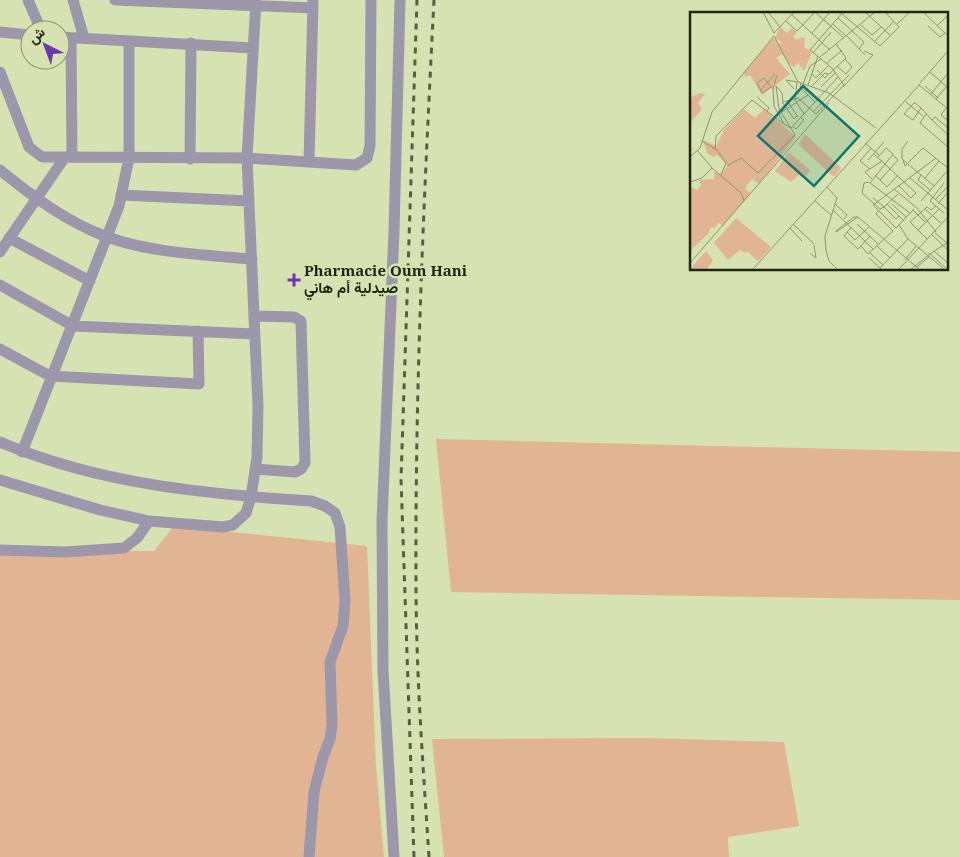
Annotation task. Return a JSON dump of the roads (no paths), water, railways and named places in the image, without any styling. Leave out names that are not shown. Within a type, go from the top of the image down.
[{"type":"street","points":[[28,0],[37,20]]},
{"type":"street","points":[[72,0],[84,38]]},
{"type":"street","points":[[115,0],[313,4],[309,162]]},
{"type":"street","points":[[0,72],[29,148],[42,157],[247,158],[356,164],[367,158],[370,146],[372,0]]},
{"type":"street","points":[[394,857],[383,670],[382,520],[394,231],[400,0]]},
{"type":"street","points":[[0,480],[72,503],[149,520],[223,527],[233,525],[246,513],[251,497],[255,469],[258,406],[247,158],[256,2]]},
{"type":"street","points":[[0,32],[20,34]]},
{"type":"street","points":[[70,38],[191,43],[252,48]]},
{"type":"street","points":[[22,452],[50,376],[73,326],[108,237],[121,195],[129,158],[130,40]]},
{"type":"street","points":[[190,158],[191,43]]},
{"type":"street","points":[[0,252],[68,157],[67,70]]},
{"type":"street","points":[[0,170],[37,200],[74,222],[108,237],[190,253],[252,259]]},
{"type":"street","points":[[121,195],[249,201]]},
{"type":"street","points":[[9,238],[90,281]]},
{"type":"street","points":[[0,285],[73,326],[255,334]]},
{"type":"street","points":[[254,316],[294,317],[301,321],[305,463],[301,469],[295,472],[255,469]]},
{"type":"street","points":[[0,349],[50,376],[199,384],[198,331]]},
{"type":"street","points":[[0,442],[22,452],[78,469],[135,482],[251,497],[311,501],[325,506],[335,514],[340,527],[345,601],[343,626],[330,662],[332,725],[330,739],[314,792],[309,857]]},
{"type":"street","points":[[0,550],[66,552],[124,548],[137,538],[149,520]]},
{"type":"railway","points":[[414,857],[401,479],[417,0]]},
{"type":"railway","points":[[429,857],[417,650],[416,509],[421,291],[434,0]]},
{"type":"place","name":"Pharmacie Oum Hani صيدلية أم هاني","points":[[294,280]]}]
